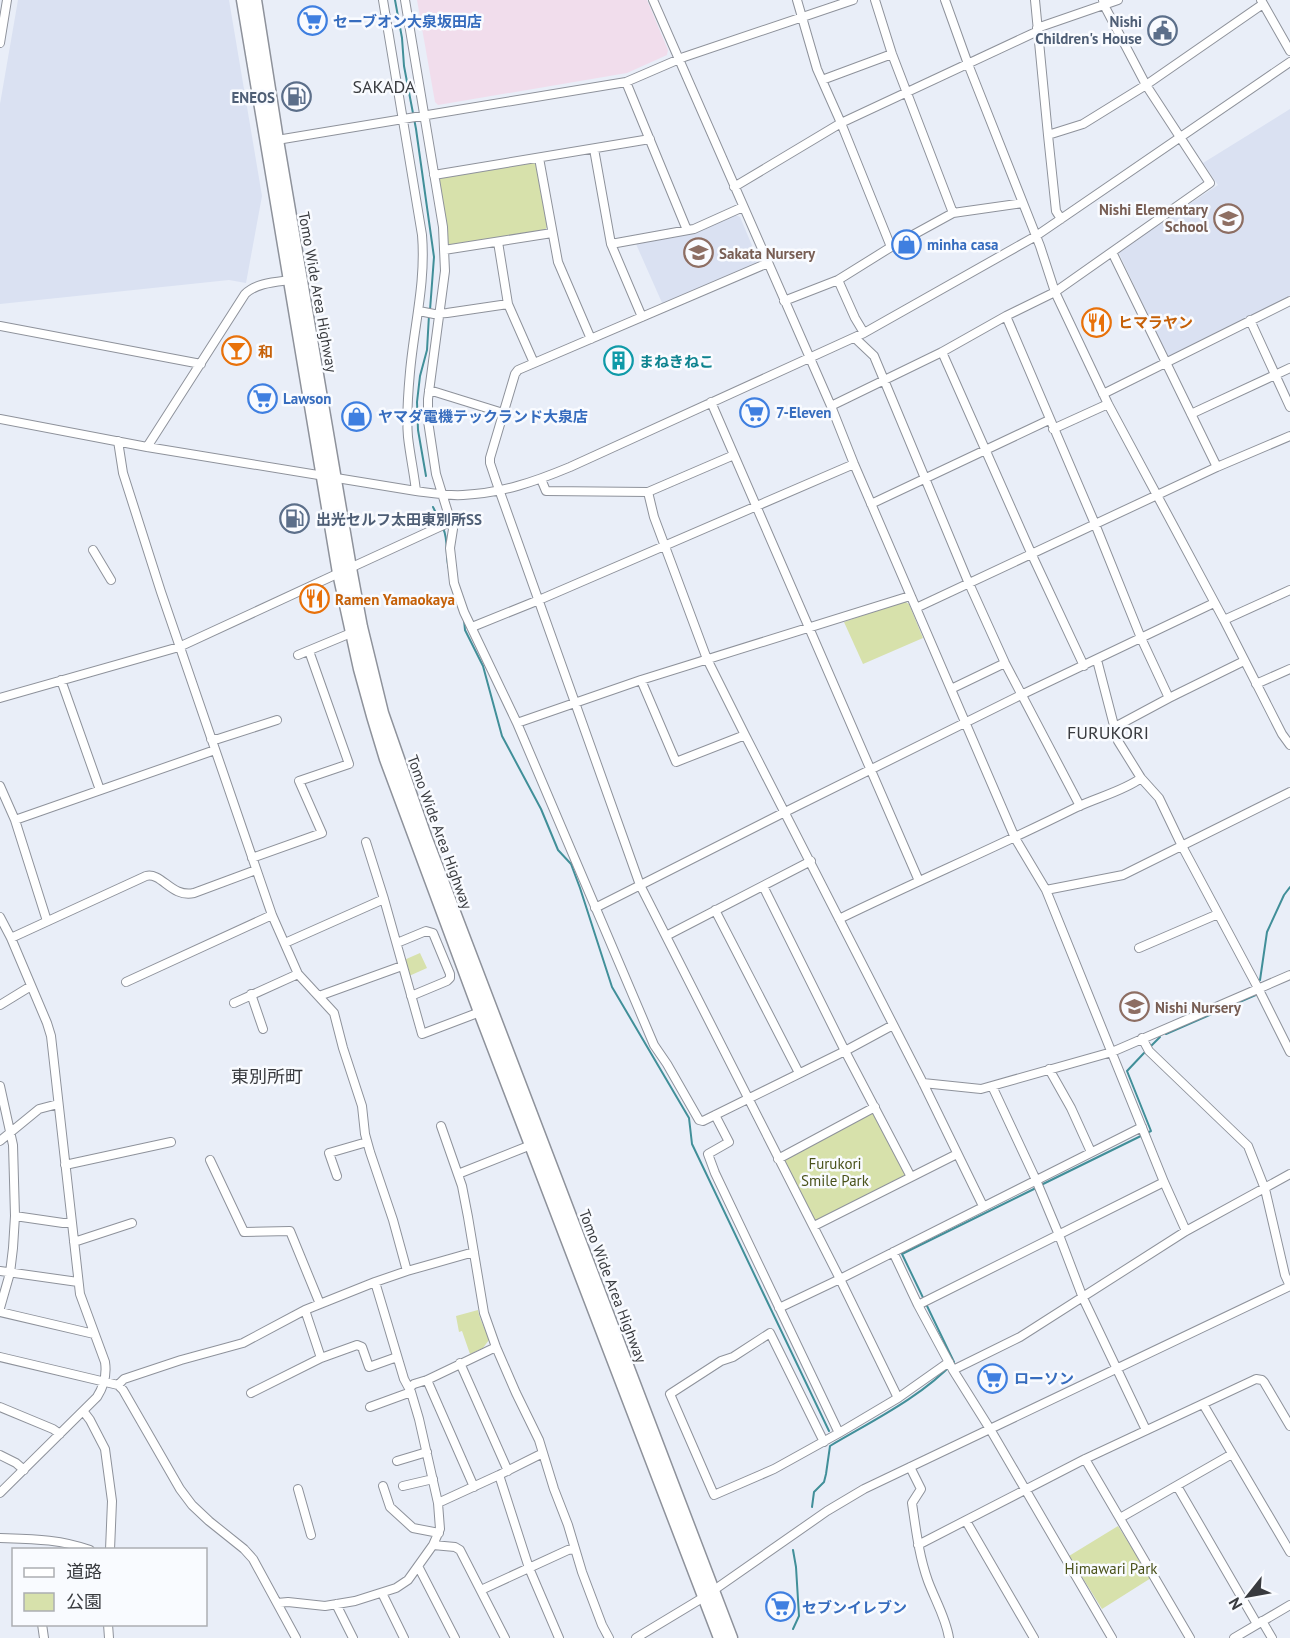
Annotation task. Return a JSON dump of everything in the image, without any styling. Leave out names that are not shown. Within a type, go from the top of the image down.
[{"type":"highway","name":"Tomo Wide Area Highway","points":[[243,0],[290,280],[328,476]]},
{"type":"highway","name":"Tomo Wide Area Highway","points":[[255,0],[344,571],[351,633],[386,759],[531,1145],[708,1594],[731,1638]]},
{"type":"highway","name":"Tomo Wide Area Highway","points":[[344,571],[382,714],[400,766],[708,1594],[720,1638]]},
{"type":"street","points":[[0,43],[8,0]]},
{"type":"street","points":[[384,0],[422,235],[423,263],[419,311],[410,369],[407,412],[408,438],[416,491]]},
{"type":"street","points":[[405,0],[444,250],[445,271],[429,390],[428,421],[436,474],[453,529],[450,548],[454,583],[517,723],[654,1045],[699,1120],[703,1121],[893,1025]]},
{"type":"street","points":[[653,0],[831,406],[1015,838],[1046,890],[1186,1231]]},
{"type":"street","points":[[797,0],[822,80],[891,247]]},
{"type":"street","points":[[277,140],[626,82],[679,60],[853,0]]},
{"type":"street","points":[[875,0],[892,54],[953,213]]},
{"type":"street","points":[[945,0],[1036,236],[1055,292],[1108,404],[1224,620],[1282,734],[1290,745]]},
{"type":"street","points":[[1035,0],[1056,211],[1061,219]]},
{"type":"street","points":[[735,187],[841,123],[1038,30],[1103,3],[1118,0]]},
{"type":"street","points":[[1048,135],[1083,124],[1146,85],[1262,2],[1290,51]]},
{"type":"street","points":[[831,406],[942,352],[1055,292],[1210,183],[1146,85],[1103,3]]},
{"type":"street","points":[[822,80],[892,54]]},
{"type":"street","points":[[0,419],[147,447],[416,491],[461,496],[501,492],[541,480],[855,338],[1036,236],[1290,62]]},
{"type":"street","points":[[626,82],[687,230]]},
{"type":"street","points":[[434,175],[650,139]]},
{"type":"street","points":[[594,149],[611,244],[642,317]]},
{"type":"street","points":[[539,158],[558,262],[591,339]]},
{"type":"street","points":[[784,301],[838,280],[891,247],[953,213],[1023,203]]},
{"type":"street","points":[[611,244],[687,230],[743,207]]},
{"type":"street","points":[[444,250],[552,233]]},
{"type":"street","points":[[498,242],[508,304],[534,363]]},
{"type":"street","points":[[1112,252],[1217,467]]},
{"type":"street","points":[[768,263],[518,370],[503,412],[490,463],[640,885],[814,1226],[898,1398]]},
{"type":"street","points":[[147,447],[245,294],[251,288],[290,280]]},
{"type":"street","points":[[838,280],[864,333]]},
{"type":"street","points":[[1103,394],[1290,301]]},
{"type":"street","points":[[419,311],[440,314],[508,304]]},
{"type":"street","points":[[1006,316],[1169,698]]},
{"type":"street","points":[[1250,320],[1290,408]]},
{"type":"street","points":[[0,326],[201,364]]},
{"type":"street","points":[[855,338],[874,356],[969,584],[1005,663],[1080,806]]},
{"type":"street","points":[[942,352],[1084,666]]},
{"type":"street","points":[[1191,414],[1290,368]]},
{"type":"street","points":[[429,390],[503,412]]},
{"type":"street","points":[[711,402],[919,881]]},
{"type":"street","points":[[1053,429],[1108,404]]},
{"type":"street","points":[[871,504],[1049,420]]},
{"type":"street","points":[[916,608],[1217,467],[1290,436]]},
{"type":"street","points":[[118,441],[124,477],[179,647],[272,915],[298,974],[334,1013],[359,1096],[367,1142],[407,1271]]},
{"type":"street","points":[[541,480],[546,491],[648,492],[734,455]]},
{"type":"street","points":[[472,627],[854,464]]},
{"type":"street","points":[[648,492],[654,517],[707,658],[983,1206]]},
{"type":"street","points":[[0,698],[179,647],[450,522]]},
{"type":"street","points":[[93,550],[111,580]]},
{"type":"street","points":[[1224,620],[1290,590]]},
{"type":"street","points":[[517,723],[707,658],[910,596]]},
{"type":"street","points":[[595,908],[1021,695],[1214,603]]},
{"type":"street","points":[[298,655],[351,633]]},
{"type":"street","points":[[252,858],[322,833],[299,781],[349,764],[309,651]]},
{"type":"street","points":[[1097,660],[1118,741],[1141,778],[1159,798],[1290,1052]]},
{"type":"street","points":[[1113,728],[1244,661]]},
{"type":"street","points":[[951,689],[1005,663]]},
{"type":"street","points":[[1256,684],[1290,669]]},
{"type":"street","points":[[61,680],[100,790]]},
{"type":"street","points":[[641,680],[676,762],[745,735]]},
{"type":"street","points":[[211,740],[277,720]]},
{"type":"street","points":[[15,820],[215,750]]},
{"type":"street","points":[[839,919],[1141,778]]},
{"type":"street","points":[[0,786],[15,820],[47,921]]},
{"type":"street","points":[[1046,890],[1123,875],[1290,792]]},
{"type":"street","points":[[366,842],[422,1034],[480,1012]]},
{"type":"street","points":[[666,936],[811,861]]},
{"type":"street","points":[[11,938],[150,874],[184,895],[256,870]]},
{"type":"street","points":[[763,886],[844,1051],[911,1177]]},
{"type":"street","points":[[285,943],[384,898]]},
{"type":"street","points":[[715,910],[799,1073]]},
{"type":"street","points":[[1139,948],[1218,914]]},
{"type":"street","points":[[126,982],[272,915]]},
{"type":"street","points":[[0,917],[11,938],[51,1036],[78,1282],[80,1294],[105,1362],[106,1373],[102,1389],[84,1412],[0,1493]]},
{"type":"street","points":[[396,943],[430,931],[433,933],[450,974],[447,981],[411,996]]},
{"type":"street","points":[[319,996],[402,966]]},
{"type":"street","points":[[234,1004],[251,994],[298,974]]},
{"type":"street","points":[[923,1083],[981,1089],[1112,1052],[1290,975]]},
{"type":"street","points":[[0,1005],[31,986]]},
{"type":"street","points":[[251,994],[263,1029]]},
{"type":"street","points":[[636,1638],[708,1594],[827,1511],[864,1490],[1290,1286],[1285,1275],[1265,1189],[1248,1146],[1149,1051],[1142,1038]]},
{"type":"street","points":[[1050,1069],[1091,1152]]},
{"type":"street","points":[[0,1086],[13,1144],[15,1215],[9,1273],[0,1308]]},
{"type":"street","points":[[992,1086],[1036,1180],[1083,1298],[1146,1430]]},
{"type":"street","points":[[0,1141],[39,1109],[58,1104]]},
{"type":"street","points":[[778,1159],[875,1107]]},
{"type":"street","points":[[715,1115],[729,1142],[708,1154],[715,1173],[839,1433]]},
{"type":"street","points":[[441,1126],[458,1174],[468,1216],[481,1302],[496,1347],[539,1440],[582,1572],[608,1638]]},
{"type":"street","points":[[779,1308],[1142,1127]]},
{"type":"street","points":[[65,1166],[171,1142]]},
{"type":"street","points":[[337,1176],[329,1154],[367,1142]]},
{"type":"street","points":[[458,1174],[531,1145]]},
{"type":"street","points":[[814,1226],[957,1154]]},
{"type":"street","points":[[210,1160],[244,1232],[290,1231],[320,1304]]},
{"type":"street","points":[[824,1442],[770,1333],[670,1394],[714,1495],[774,1469],[824,1442],[951,1366],[1020,1337],[1186,1231],[1290,1174]]},
{"type":"street","points":[[918,1305],[1164,1182]]},
{"type":"street","points":[[15,1215],[71,1223]]},
{"type":"street","points":[[74,1242],[132,1222]]},
{"type":"street","points":[[118,1385],[124,1379],[243,1342],[305,1310],[375,1282],[474,1252]]},
{"type":"street","points":[[893,1252],[951,1366],[1112,1638]]},
{"type":"street","points":[[0,1271],[78,1282]]},
{"type":"street","points":[[277,1603],[325,1606],[355,1601],[403,1585],[433,1545],[439,1533],[438,1503],[428,1452],[375,1282]]},
{"type":"street","points":[[305,1310],[321,1358]]},
{"type":"street","points":[[0,1312],[94,1334]]},
{"type":"street","points":[[251,1393],[321,1358],[357,1345],[362,1347],[369,1367],[397,1357]]},
{"type":"street","points":[[370,1407],[410,1390],[414,1384],[496,1347]]},
{"type":"street","points":[[0,1357],[118,1385],[186,1497],[200,1514],[253,1559],[296,1638]]},
{"type":"street","points":[[460,1363],[508,1471]]},
{"type":"street","points":[[918,1545],[1085,1459],[1256,1379],[1264,1382],[1290,1426]]},
{"type":"street","points":[[427,1380],[474,1487]]},
{"type":"street","points":[[1203,1404],[1290,1552]]},
{"type":"street","points":[[0,1407],[60,1434]]},
{"type":"street","points":[[84,1412],[105,1449],[111,1501],[110,1548]]},
{"type":"street","points":[[397,1461],[428,1452]]},
{"type":"street","points":[[438,1503],[543,1453]]},
{"type":"street","points":[[1120,1518],[1232,1454]]},
{"type":"street","points":[[0,1455],[24,1470]]},
{"type":"street","points":[[1085,1459],[1190,1638]]},
{"type":"street","points":[[910,1467],[921,1488],[912,1503],[918,1545],[928,1580],[948,1628],[949,1638]]},
{"type":"street","points":[[499,1475],[529,1568],[558,1638]]},
{"type":"street","points":[[403,1486],[433,1479]]},
{"type":"street","points":[[383,1486],[390,1508],[413,1528],[439,1533]]},
{"type":"street","points":[[1177,1486],[1272,1638]]},
{"type":"street","points":[[298,1489],[311,1535]]},
{"type":"street","points":[[966,1521],[1034,1638]]},
{"type":"street","points":[[0,1538],[58,1545],[71,1543],[85,1548]]},
{"type":"street","points":[[433,1545],[458,1548],[505,1638]]},
{"type":"street","points":[[481,1590],[568,1550],[575,1550]]},
{"type":"street","points":[[418,1566],[455,1638]]},
{"type":"street","points":[[382,1593],[404,1638]]},
{"type":"street","points":[[336,1604],[353,1638]]},
{"type":"street","points":[[1234,1638],[1288,1606],[1290,1616]]},
{"type":"shaded area","points":[[18,0],[229,0],[262,196],[246,283],[229,280],[0,304],[0,104]]},
{"type":"shaded area","points":[[417,0],[647,0],[668,50],[667,55],[627,73],[438,105],[435,102]]},
{"type":"shaded area","name":"Nishi Elementary School","points":[[1290,109],[1290,297],[1167,357],[1118,251],[1218,185],[1203,163]]},
{"type":"shaded area","name":"Sakata Nursery","points":[[735,215],[740,217],[759,262],[663,305],[636,244],[688,234]]},
{"type":"green space","points":[[536,164],[547,227],[545,230],[450,246],[439,180],[441,178]]},
{"type":"green space","points":[[904,601],[909,604],[923,638],[863,664],[844,622]]},
{"type":"green space","points":[[420,953],[427,968],[409,976],[404,960]]},
{"type":"green space","name":"Furukori Smile Park","points":[[875,1110],[907,1175],[811,1224],[781,1160]]},
{"type":"green space","points":[[478,1310],[489,1340],[483,1348],[470,1354],[462,1331],[459,1332],[456,1316]]},
{"type":"green space","name":"Himawari Park","points":[[1118,1526],[1151,1578],[1102,1609],[1069,1556]]},
{"type":"waterway","points":[[395,0],[434,257],[430,310]]},
{"type":"waterway","points":[[426,476],[418,430],[417,402],[420,376],[427,350],[429,315]]},
{"type":"waterway","points":[[433,507],[441,523]]},
{"type":"waterway","points":[[443,528],[449,569]]},
{"type":"waterway","points":[[464,620],[465,630],[483,666],[502,736],[541,809],[558,850],[571,864],[612,987],[689,1118],[692,1144],[829,1431]]},
{"type":"waterway","points":[[1260,980],[1267,932],[1290,887]]},
{"type":"waterway","points":[[1166,1034],[1258,994]]},
{"type":"waterway","points":[[1151,1046],[1160,1037]]},
{"type":"waterway","points":[[1041,1185],[1151,1131],[1127,1071],[1144,1053]]},
{"type":"waterway","points":[[812,1507],[814,1492],[824,1482],[830,1446],[911,1398],[954,1362],[902,1254],[1036,1188]]},
{"type":"waterway","points":[[793,1550],[799,1616],[793,1629]]},
{"type":"place","name":"セーブオン大泉坂田店","points":[[312,21]]},
{"type":"place","name":"Nishi Children's House","points":[[1163,30]]},
{"type":"place","name":"ENEOS","points":[[296,97]]},
{"type":"place","name":"Nishi Elementary School","points":[[1229,218]]},
{"type":"place","name":"minha casa","points":[[906,244]]},
{"type":"place","name":"Sakata Nursery","points":[[698,253]]},
{"type":"place","name":"ヒマラヤン","points":[[1097,322]]},
{"type":"place","name":"和","points":[[237,351]]},
{"type":"place","name":"まねきねこ","points":[[618,361]]},
{"type":"place","name":"Lawson","points":[[262,398]]},
{"type":"place","name":"7-Eleven","points":[[755,412]]},
{"type":"place","name":"ヤマダ電機テックランド大泉店","points":[[357,416]]},
{"type":"place","name":"出光セルフ太田東別所SS","points":[[295,519]]},
{"type":"place","name":"Ramen Yamaokaya","points":[[314,599]]},
{"type":"place","name":"Nishi Nursery","points":[[1134,1007]]},
{"type":"place","name":"ローソン","points":[[993,1378]]},
{"type":"place","name":"セブンイレブン","points":[[781,1607]]},
{"type":"district","name":"SAKADA","points":[[384,86]]},
{"type":"district","name":"FURUKORI","points":[[1108,732]]},
{"type":"district","name":"東別所町","points":[[267,1076]]}]
